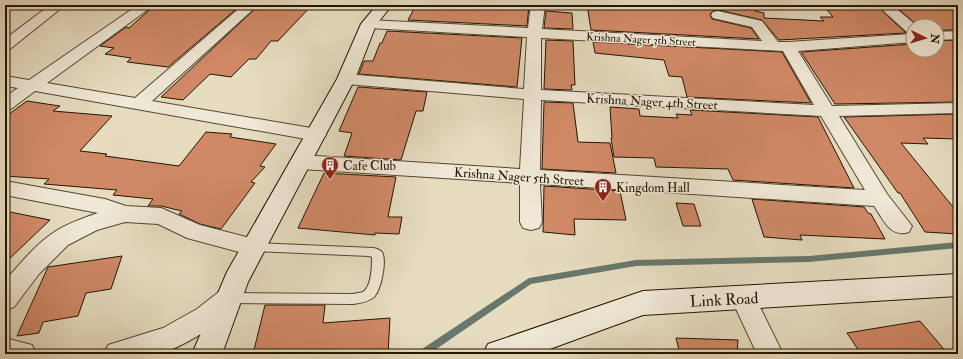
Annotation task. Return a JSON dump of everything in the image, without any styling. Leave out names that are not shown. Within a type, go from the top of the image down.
[{"type":"street","points":[[5,46],[58,5]]},
{"type":"street","points":[[5,105],[147,5]]},
{"type":"street","points":[[140,103],[251,5]]},
{"type":"street","points":[[207,354],[236,280],[300,162],[317,135],[346,79],[370,24],[385,5]]},
{"type":"street","points":[[531,222],[530,177],[534,34],[538,5]]},
{"type":"street","points":[[884,5],[905,23]]},
{"type":"street","points":[[718,15],[757,24],[780,46],[826,111],[880,199],[901,226]]},
{"type":"street","name":"Krishna Nager 3th Street","points":[[370,24],[780,46],[905,38]]},
{"type":"street","points":[[945,36],[958,35]]},
{"type":"street","name":"Krishna Nager 4th Street","points":[[346,79],[533,95],[826,111],[958,108]]},
{"type":"street","points":[[5,80],[317,135]]},
{"type":"street","name":"Krishna Nager 5th Street","points":[[300,162],[880,199]]},
{"type":"street","points":[[5,188],[105,208],[125,214],[161,216],[195,232],[254,247]]},
{"type":"street","points":[[5,299],[31,267],[60,239],[90,224],[125,214]]},
{"type":"street","name":"Link Road","points":[[498,354],[643,303],[956,288]]},
{"type":"street","points":[[117,354],[169,338],[206,317],[229,298]]},
{"type":"street","points":[[743,298],[770,354]]},
{"type":"street","points":[[5,350],[23,354]]},
{"type":"lane","points":[[229,298],[360,298],[368,295],[373,289],[379,261],[377,254],[370,251],[254,247]]},
{"type":"building","points":[[155,5],[241,5],[168,67],[127,62],[131,58],[105,54],[114,48],[100,46],[126,27],[129,28]]},
{"type":"building","points":[[259,5],[312,5],[278,41],[271,41],[256,59],[249,59],[231,77],[210,74],[183,100],[161,97]]},
{"type":"building","points":[[480,5],[529,5],[527,26],[408,20],[415,7],[452,9],[479,8]]},
{"type":"building","points":[[587,5],[757,5],[755,11],[764,13],[764,18],[824,21],[820,17],[833,17],[823,5],[876,5],[905,33],[779,40],[762,20],[718,10],[713,11],[710,14],[712,19],[751,28],[759,39],[591,30]]},
{"type":"building","points":[[894,5],[958,5],[958,30],[945,30],[945,18],[909,18]]},
{"type":"building","points":[[546,11],[572,13],[573,29],[544,28]]},
{"type":"building","points":[[387,31],[522,38],[517,87],[359,74],[364,61],[373,61],[380,43],[382,43]]},
{"type":"building","points":[[546,40],[573,41],[575,85],[571,85],[572,90],[544,89]]},
{"type":"building","points":[[958,40],[958,102],[835,104],[801,52],[905,45],[905,58],[945,58],[945,41]]},
{"type":"building","points":[[593,42],[782,52],[811,103],[687,97],[682,77],[669,76],[664,60],[595,53]]},
{"type":"building","points":[[358,87],[427,92],[423,111],[416,111],[401,160],[344,156],[352,133],[339,131]]},
{"type":"building","points":[[27,101],[60,106],[53,111],[112,116],[80,151],[107,154],[105,156],[179,166],[206,132],[232,134],[230,137],[276,144],[260,166],[265,167],[251,182],[255,183],[221,229],[200,224],[179,214],[182,211],[161,206],[148,206],[153,199],[113,195],[117,190],[44,184],[49,179],[5,176],[5,117]]},
{"type":"building","points":[[544,102],[573,103],[578,142],[610,143],[616,173],[542,169]]},
{"type":"building","points":[[610,107],[639,109],[640,116],[678,118],[676,114],[692,115],[690,110],[818,117],[854,188],[733,180],[728,169],[656,167],[654,158],[614,157],[611,138]]},
{"type":"building","points":[[958,114],[958,139],[923,138],[928,144],[901,143],[958,213],[958,234],[925,232],[900,193],[898,193],[844,117]]},
{"type":"building","points":[[324,173],[396,177],[388,217],[402,217],[399,234],[375,233],[375,235],[298,228]]},
{"type":"building","points":[[544,186],[620,191],[626,220],[574,219],[575,235],[543,232]]},
{"type":"building","points":[[752,199],[864,207],[868,213],[871,214],[885,239],[800,235],[802,240],[764,237]]},
{"type":"building","points":[[676,203],[694,204],[701,226],[683,226]]},
{"type":"building","points":[[5,211],[50,220],[5,263]]},
{"type":"building","points":[[122,256],[111,289],[86,293],[78,316],[43,322],[39,333],[17,336],[48,267]]},
{"type":"building","points":[[265,305],[325,305],[323,323],[390,318],[388,354],[253,354]]},
{"type":"building","points":[[920,321],[948,354],[861,354],[847,333]]},
{"type":"building","points":[[676,338],[738,340],[737,354],[680,354]]},
{"type":"waterway","points":[[422,354],[529,281],[636,263],[809,259],[958,245]]},
{"type":"place","name":"Cafe Club","points":[[330,180]]},
{"type":"place","name":"Kingdom Hall","points":[[603,202]]}]
